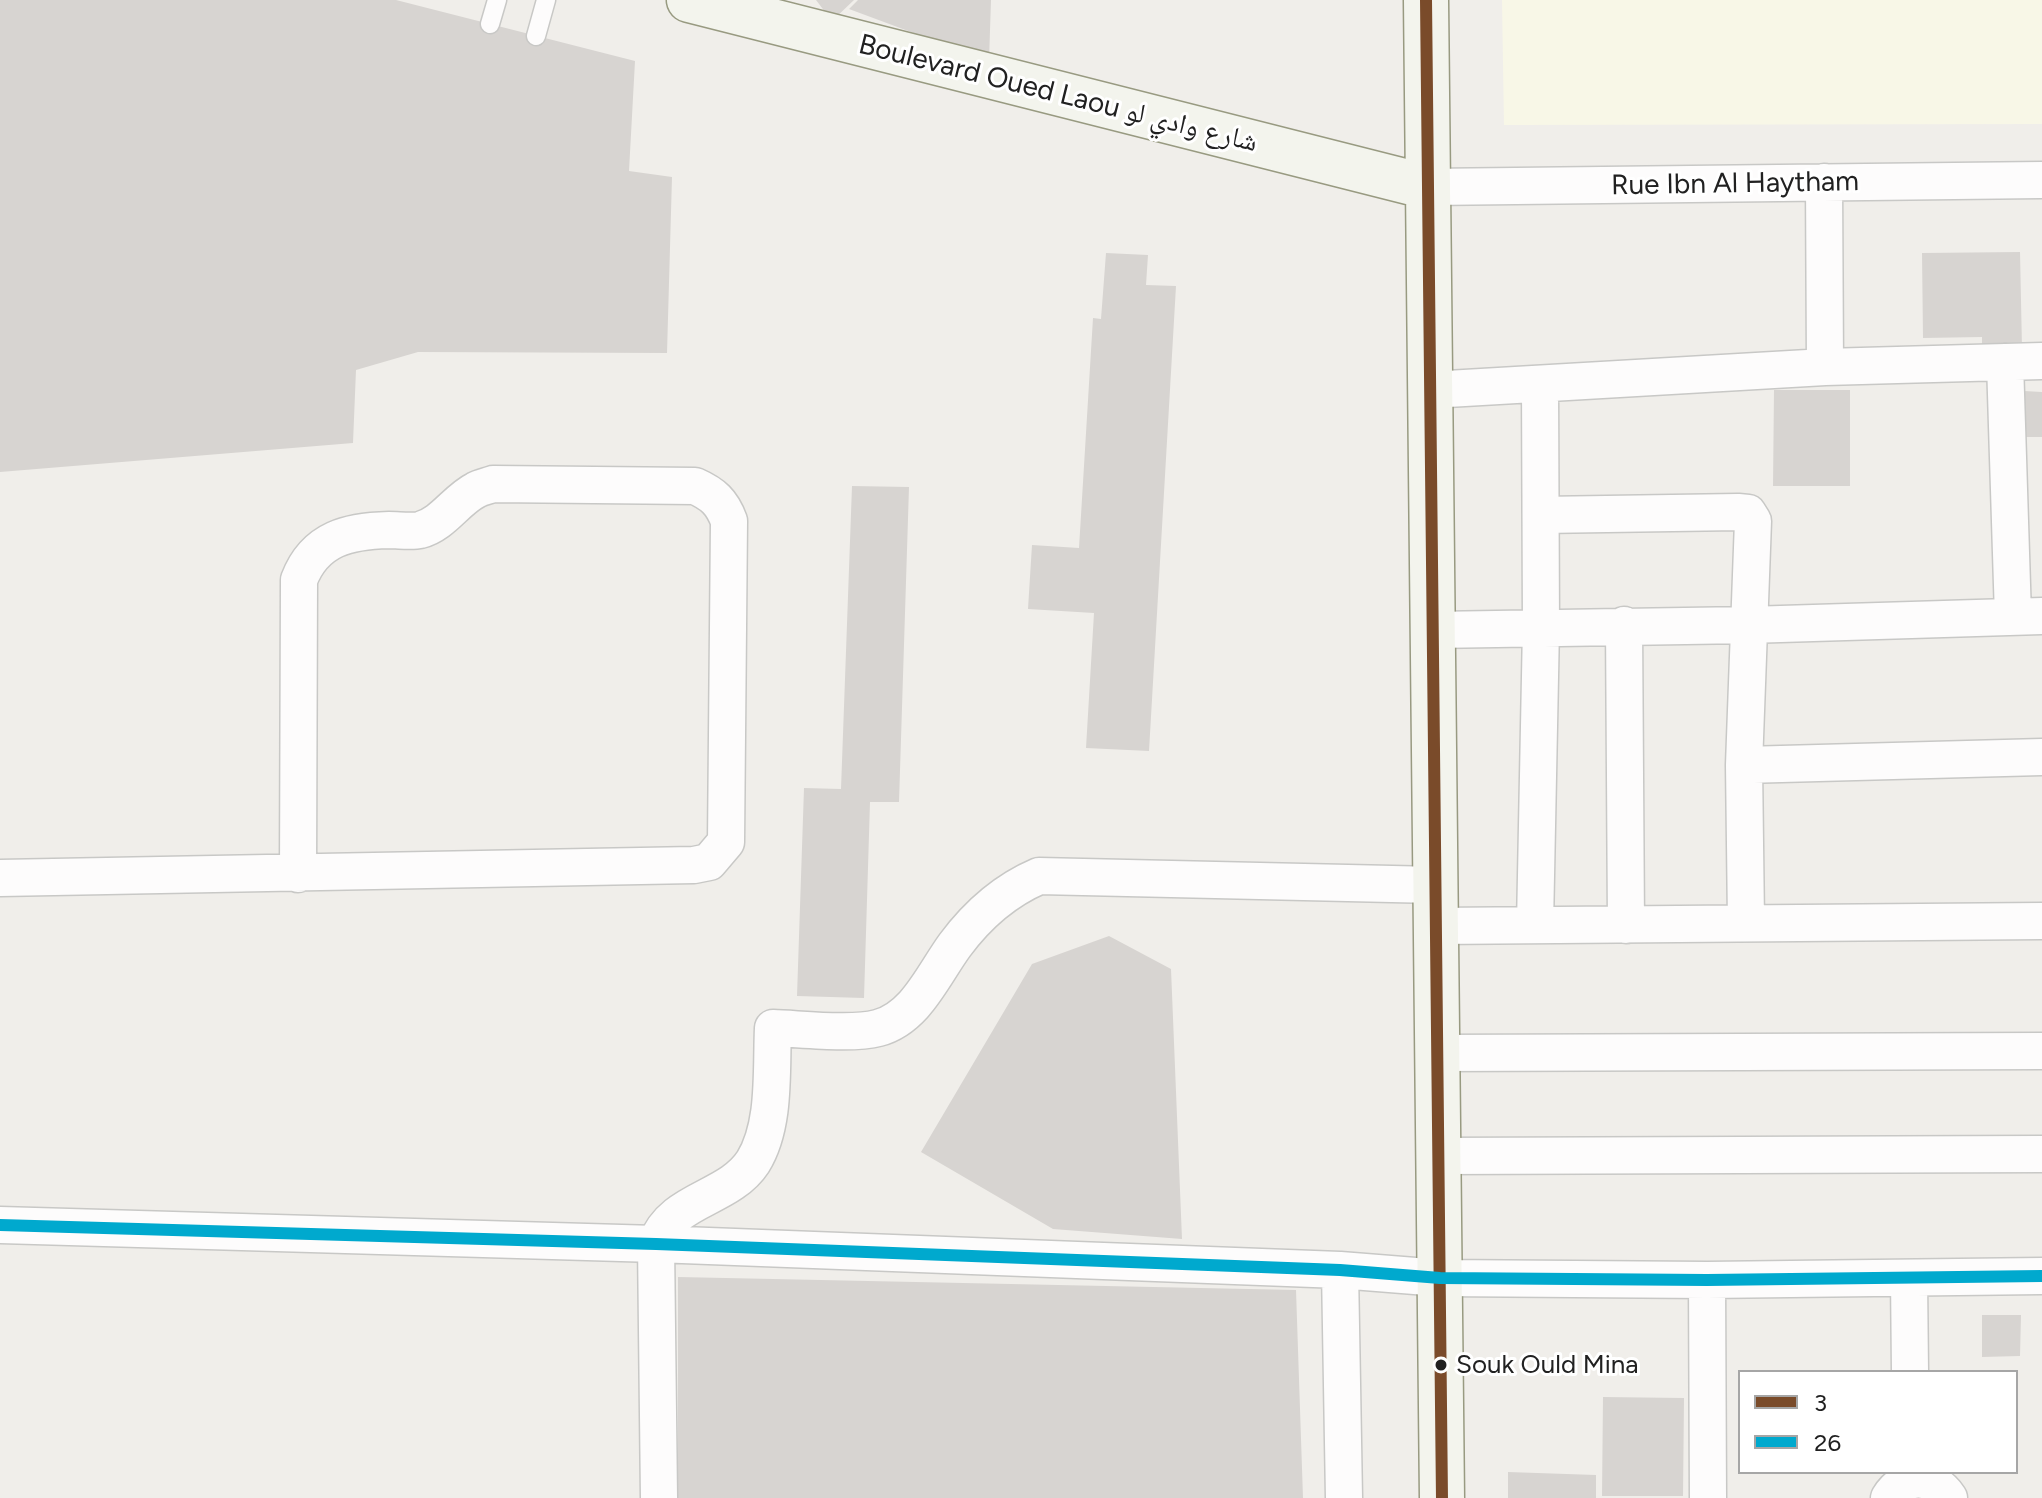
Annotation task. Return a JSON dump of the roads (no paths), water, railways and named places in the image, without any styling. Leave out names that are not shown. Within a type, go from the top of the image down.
[{"type":"main road","name":"Boulevard Oued Laou شارع وادي لو","points":[[689,0],[1428,187]]},
{"type":"main road","points":[[1426,0],[1442,1498]]},
{"type":"street","name":"Rue Ibn Al Haytham","points":[[1428,187],[2042,180]]},
{"type":"street","points":[[1824,182],[1825,367]]},
{"type":"street","points":[[1430,390],[1825,367],[2042,361]]},
{"type":"street","points":[[1433,630],[1748,625],[2027,616],[2005,362]]},
{"type":"street","points":[[1535,925],[1541,627],[1540,384]]},
{"type":"street","points":[[0,878],[298,874],[694,865],[709,862],[726,842],[729,521],[723,504],[695,486],[493,484],[476,489],[434,524],[419,530],[360,531],[341,536],[322,547],[305,564],[299,580],[298,874]]},
{"type":"street","points":[[1541,515],[1748,513],[1753,521],[1744,765],[1746,922]]},
{"type":"street","points":[[1624,625],[1626,925]]},
{"type":"street","points":[[1744,765],[2042,757]]},
{"type":"street","points":[[659,1498],[656,1244],[666,1224],[678,1212],[731,1186],[755,1160],[766,1132],[773,1028],[875,1029],[897,1021],[920,997],[956,944],[994,901],[1015,886],[1039,876],[1436,906],[1535,925],[2042,921]]},
{"type":"street","points":[[1438,1053],[2042,1051]]},
{"type":"street","points":[[1439,1156],[2042,1154]]},
{"type":"street","points":[[0,1225],[656,1244],[1340,1270],[1440,1278],[1707,1280],[2042,1276]]},
{"type":"street","points":[[1340,1270],[1344,1498]]},
{"type":"street","points":[[1909,1278],[1910,1370]]},
{"type":"street","points":[[1707,1280],[1708,1498]]},
{"type":"street","points":[[1904,1483],[1929,1481],[1949,1498]]},
{"type":"lane","points":[[490,24],[497,0]]},
{"type":"lane","points":[[536,36],[546,0]]},
{"type":"place","name":"Souk Ould Mina","points":[[1441,1365]]}]
